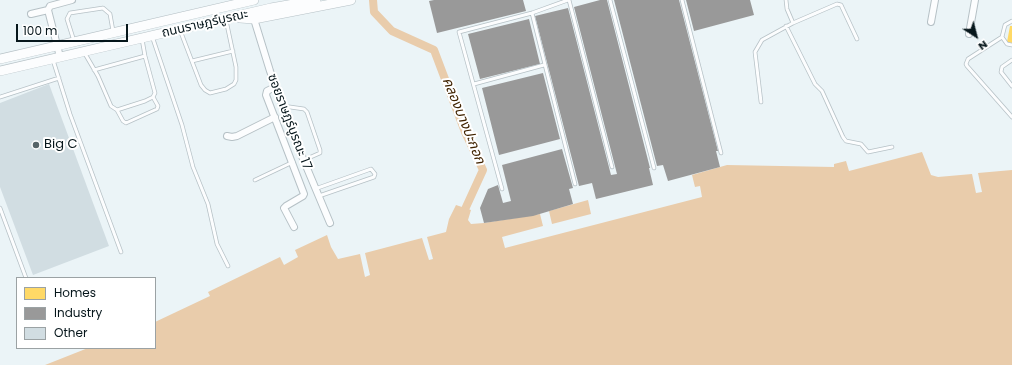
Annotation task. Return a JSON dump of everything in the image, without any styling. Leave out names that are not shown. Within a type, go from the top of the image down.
[{"type":"main road","points":[[201,12],[232,0]]},
{"type":"main road","name":"ถนนราษฎร์บูรณะ","points":[[0,59],[254,0]]},
{"type":"main road","name":"ถนนราษฎร์บูรณะ","points":[[0,71],[271,8],[316,0]]},
{"type":"main road","points":[[228,18],[254,19],[351,0]]},
{"type":"street","points":[[31,14],[48,10],[50,6],[72,0]]},
{"type":"street","points":[[931,22],[935,0]]},
{"type":"street","points":[[969,34],[975,0]]},
{"type":"street","points":[[48,10],[57,46],[56,58]]},
{"type":"street","name":"ซอยราษฎร์บูรณะ 17","points":[[254,19],[282,106],[330,223]]},
{"type":"street","points":[[275,87],[267,91],[266,95],[304,194],[284,208],[294,227]]},
{"type":"street","points":[[227,136],[237,136],[275,116]]},
{"type":"lane","points":[[502,189],[459,32],[532,13],[569,0],[612,167]]},
{"type":"lane","points":[[610,0],[654,168]]},
{"type":"lane","points":[[682,0],[721,153]]},
{"type":"lane","points":[[786,0],[787,9],[793,23]]},
{"type":"lane","points":[[761,102],[755,52],[762,40],[786,26],[837,4],[841,5],[858,40]]},
{"type":"lane","points":[[74,42],[67,19],[70,13],[102,8],[110,14],[114,33]]},
{"type":"lane","points":[[532,13],[544,66],[575,184]]},
{"type":"lane","points":[[180,30],[201,85],[210,93],[226,89],[234,84],[236,80],[236,67],[228,18]]},
{"type":"lane","points":[[1012,21],[1005,25],[1002,37],[968,59],[966,64],[1012,117]]},
{"type":"lane","points":[[786,26],[815,84],[822,91],[846,141],[861,144],[868,152],[892,147]]},
{"type":"lane","points":[[152,36],[182,124],[193,167],[208,204],[217,244],[228,266]]},
{"type":"lane","points":[[1002,37],[1007,44],[1012,45]]},
{"type":"lane","points":[[84,51],[111,106],[117,110],[123,121],[126,123],[157,110],[158,106],[153,97],[155,93],[142,39]]},
{"type":"lane","points":[[192,61],[233,51]]},
{"type":"lane","points":[[94,70],[145,56]]},
{"type":"lane","points":[[56,58],[59,78],[70,114],[121,252]]},
{"type":"lane","points":[[1012,60],[1001,70],[1001,74],[1012,86]]},
{"type":"lane","points":[[474,84],[544,66]]},
{"type":"lane","points":[[0,97],[59,78]]},
{"type":"lane","points":[[117,110],[153,97]]},
{"type":"lane","points":[[282,106],[304,109],[307,112],[320,153],[303,160]]},
{"type":"lane","points":[[255,180],[293,162]]},
{"type":"lane","points":[[315,189],[371,169],[375,174],[374,177],[318,196]]},
{"type":"lane","points":[[0,208],[26,277]]},
{"type":"shaded area","points":[[922,152],[931,175],[938,177],[972,174],[976,193],[982,192],[978,173],[1012,170],[1012,365],[45,365],[85,349],[156,349],[156,322],[210,296],[208,292],[280,257],[284,265],[298,257],[295,250],[327,235],[331,247],[338,259],[360,254],[365,277],[370,275],[365,253],[422,238],[429,260],[433,259],[427,237],[446,232],[449,219],[456,205],[471,210],[468,220],[471,224],[540,214],[543,226],[502,237],[505,248],[702,197],[700,186],[695,187],[692,175],[727,165],[834,167],[834,164],[846,161],[849,171]]},
{"type":"shaded area","points":[[588,200],[591,214],[552,224],[549,211]]},
{"type":"building: Homes","points":[[1010,26],[1012,26],[1012,43],[1007,42]]},
{"type":"building: Industry","points":[[523,0],[526,11],[437,33],[429,1]]},
{"type":"building: Industry","points":[[600,0],[607,0],[653,185],[596,199],[592,183],[579,186],[535,16],[568,8],[611,175],[617,174],[574,7]]},
{"type":"building: Industry","points":[[614,0],[679,0],[718,151],[716,151],[720,167],[668,181],[663,165],[657,166]]},
{"type":"building: Industry","points":[[686,0],[750,0],[754,15],[694,31]]},
{"type":"building: Industry","points":[[529,19],[540,64],[480,79],[468,34]]},
{"type":"building: Industry","points":[[543,73],[560,139],[499,155],[482,88]]},
{"type":"building: Industry","points":[[562,149],[573,188],[569,189],[573,204],[533,216],[484,223],[480,208],[488,189],[498,185],[503,203],[511,201],[502,165]]},
{"type":"building: Other","name":"Big C","points":[[49,84],[109,246],[33,275],[0,187],[0,103]]},
{"type":"waterway","name":"คลองบางปะกอก","points":[[373,0],[374,12],[392,31],[434,50],[465,132],[483,170],[461,218]]},
{"type":"place","name":"Big C","points":[[36,145]]}]
